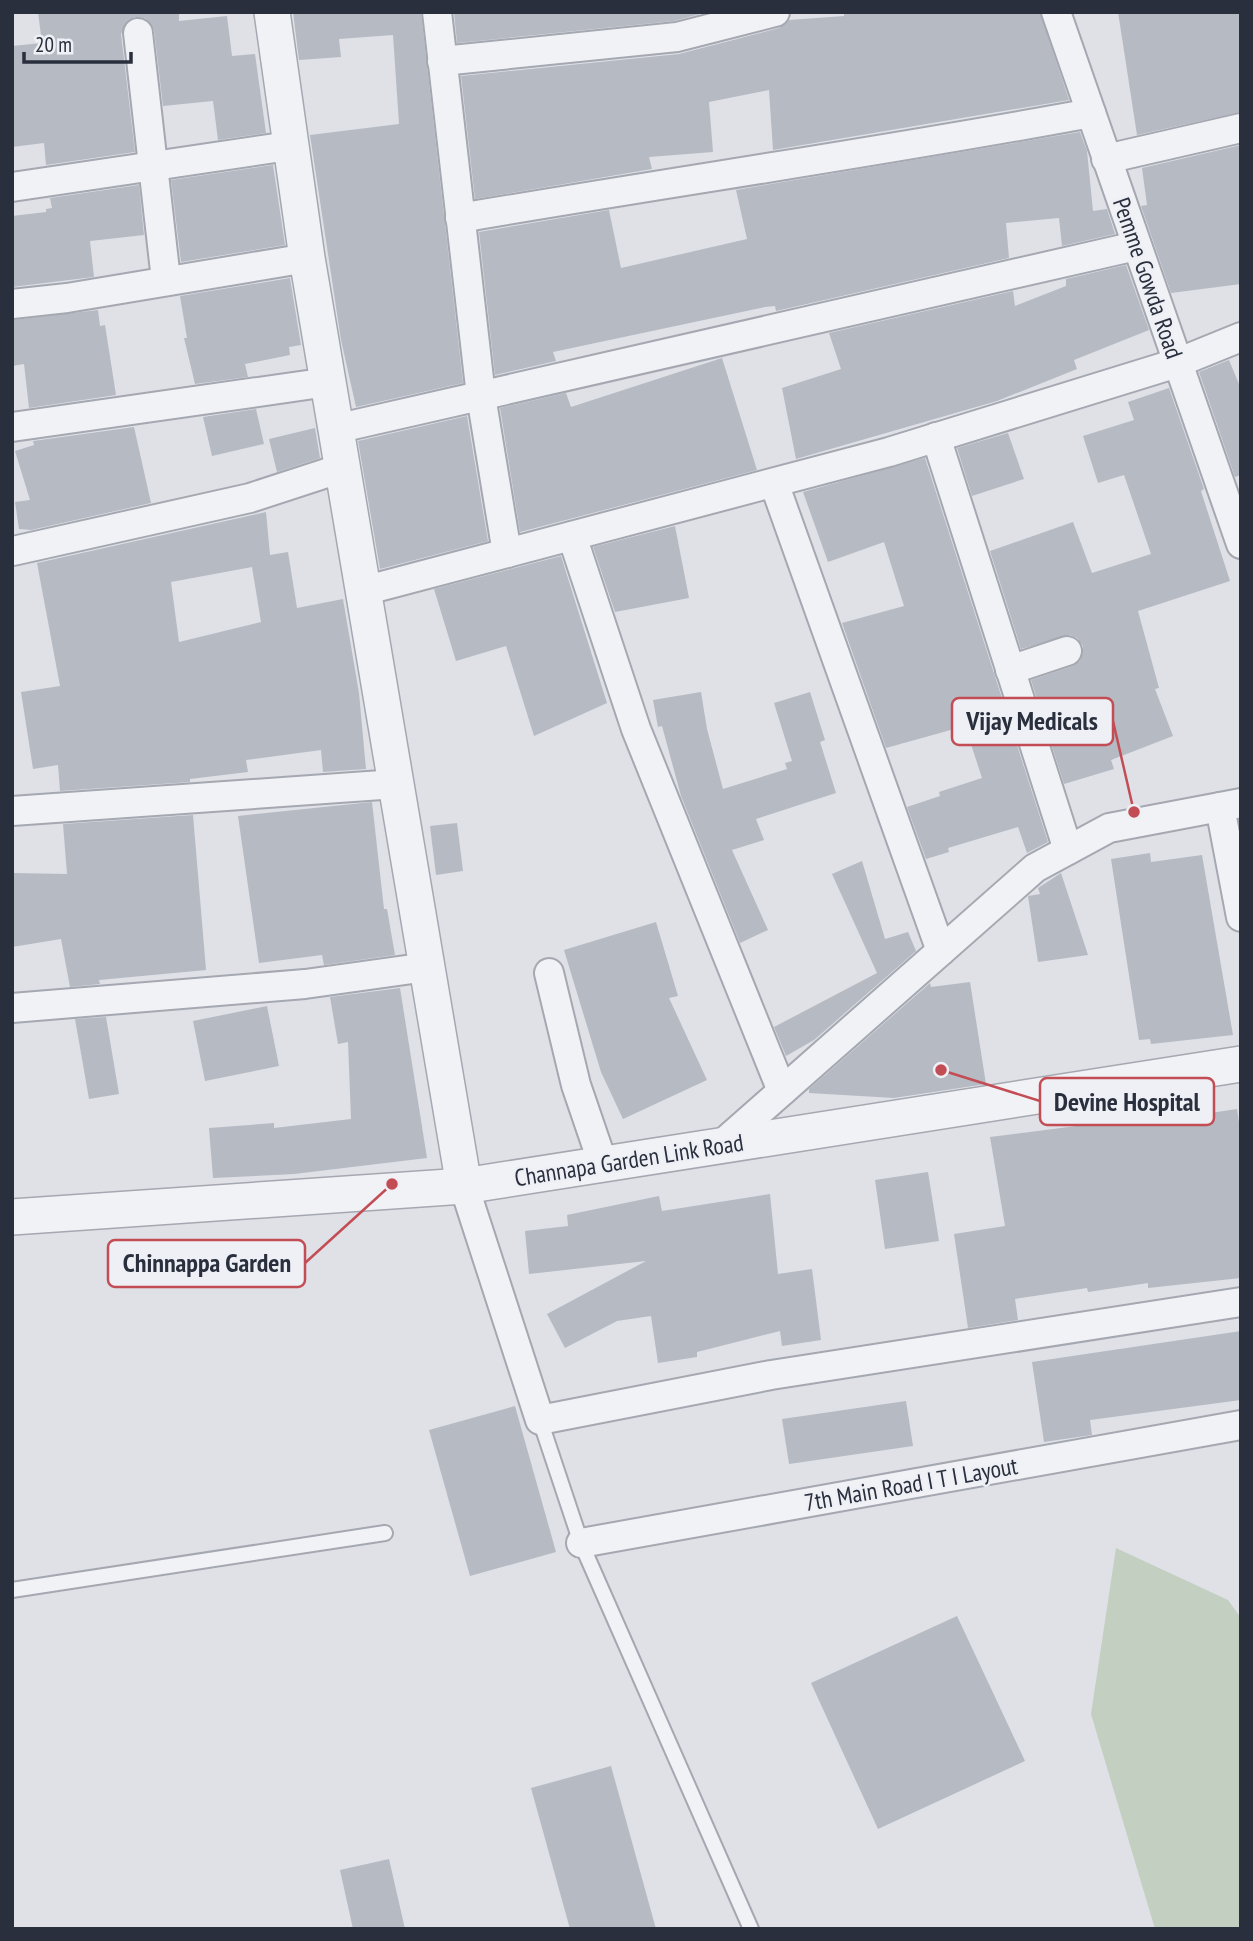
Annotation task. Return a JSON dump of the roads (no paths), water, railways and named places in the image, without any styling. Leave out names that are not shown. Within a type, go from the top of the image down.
[{"type":"street","points":[[272,12],[307,258],[464,1186],[540,1420],[771,1375],[1241,1302]]},
{"type":"street","points":[[437,12],[481,396],[508,553]]},
{"type":"street","points":[[442,61],[677,37],[775,12]]},
{"type":"street","name":"Pemme Gowda Road","points":[[1056,12],[1177,363],[1238,526]]},
{"type":"street","points":[[138,33],[166,280]]},
{"type":"street","points":[[460,218],[695,177],[862,155],[1091,113]]},
{"type":"street","points":[[1106,159],[1241,128]]},
{"type":"street","points":[[12,187],[289,146]]},
{"type":"street","points":[[335,429],[1136,246]]},
{"type":"street","points":[[12,304],[67,298],[307,258]]},
{"type":"street","points":[[363,591],[936,437],[1177,363],[1241,337]]},
{"type":"street","points":[[12,427],[328,382]]},
{"type":"street","points":[[936,437],[1068,850]]},
{"type":"street","points":[[13,551],[250,498],[342,468]]},
{"type":"street","points":[[774,482],[941,951]]},
{"type":"street","points":[[572,536],[636,729],[782,1091]]},
{"type":"street","points":[[1010,670],[1067,651]]},
{"type":"street","points":[[12,811],[396,784]]},
{"type":"street","points":[[721,1145],[1035,868],[1109,828],[1230,805],[1241,917]]},
{"type":"street","points":[[12,1008],[305,984],[426,967]]},
{"type":"street","points":[[549,973],[576,1085],[603,1164]]},
{"type":"street","name":"Channapa Garden Link Road","points":[[12,1217],[464,1186],[1241,1064]]},
{"type":"street","name":"7th Main Road I T I Layout","points":[[580,1543],[1241,1425]]},
{"type":"lane","points":[[540,1420],[580,1543],[751,1929]]},
{"type":"lane","points":[[12,1590],[385,1533]]},
{"type":"place","name":"Vijay Medicals","points":[[1134,812]]},
{"type":"place","name":"Devine Hospital","points":[[941,1070]]},
{"type":"place","name":"Chinnappa Garden","points":[[392,1184]]}]
